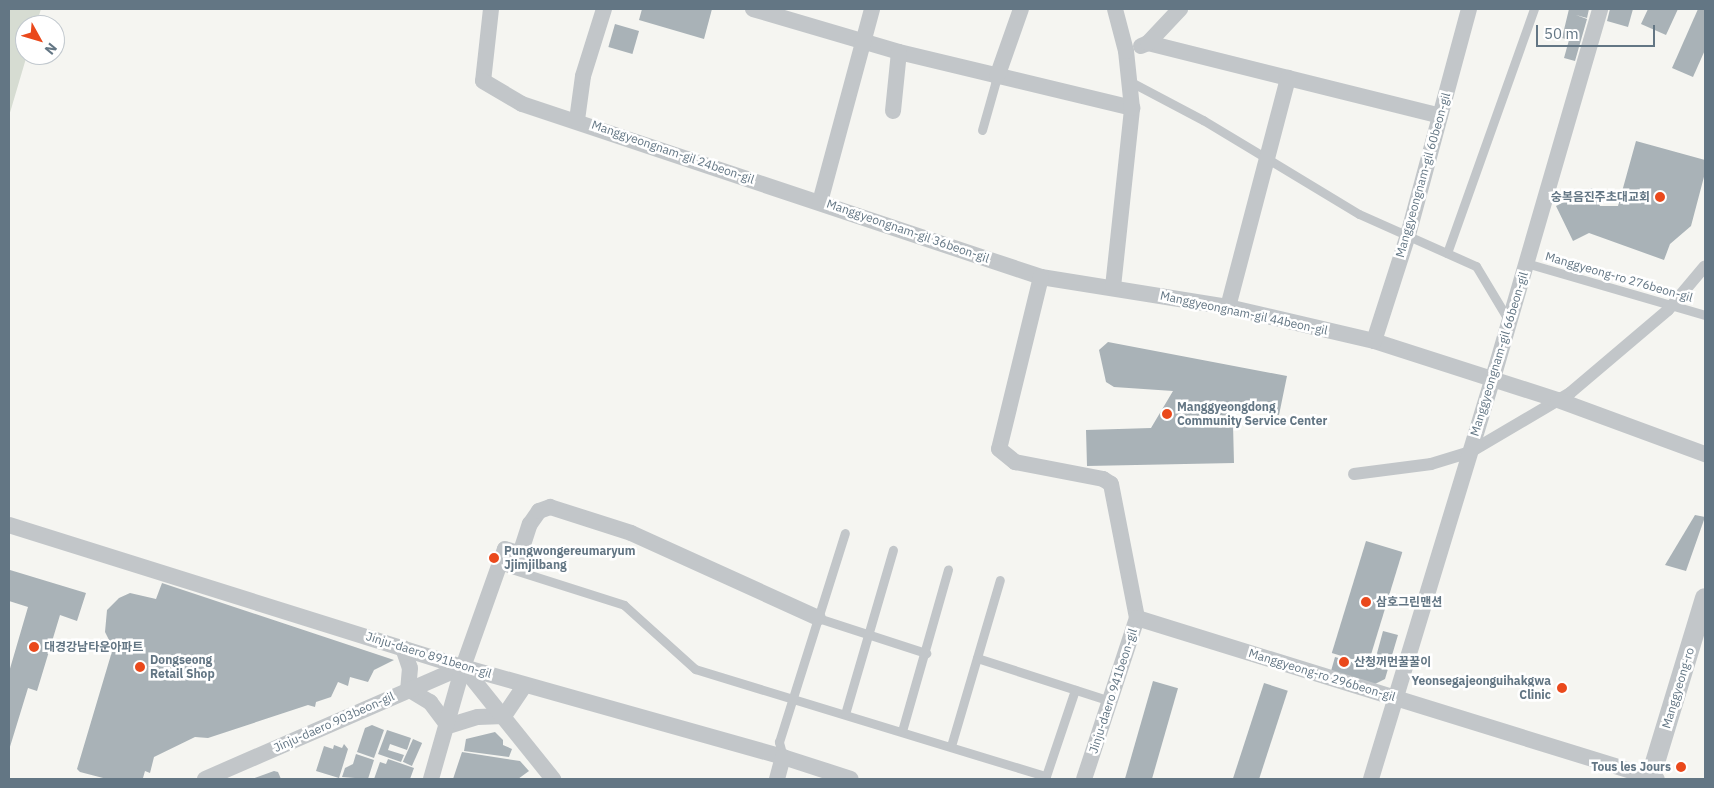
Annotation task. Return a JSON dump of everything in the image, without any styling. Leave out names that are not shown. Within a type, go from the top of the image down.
[{"type":"street","points":[[491,9],[483,81],[522,104],[577,120]]},
{"type":"street","name":"Manggyeongnam-gil 24beon-gil","points":[[604,9],[583,76],[577,120],[820,202]]},
{"type":"street","points":[[753,9],[864,40],[899,52],[1132,108]]},
{"type":"street","name":"Manggyeongnam-gil 36beon-gil","points":[[872,9],[820,202],[1041,277],[1113,287]]},
{"type":"street","points":[[997,77],[1021,9]]},
{"type":"street","points":[[1113,287],[1132,108],[1126,51],[1115,9]]},
{"type":"street","points":[[1126,51],[1148,43],[1180,9]]},
{"type":"street","name":"Manggyeongnam-gil 60beon-gil","points":[[1374,341],[1408,235],[1469,9]]},
{"type":"street","name":"Manggyeongnam-gil 66beon-gil","points":[[1371,779],[1493,378],[1600,9]]},
{"type":"street","points":[[1148,43],[1440,116]]},
{"type":"street","points":[[893,112],[899,52]]},
{"type":"street","points":[[1228,307],[1288,78]]},
{"type":"street","points":[[1354,474],[1431,464],[1470,452],[1558,400],[1672,304],[1705,266]]},
{"type":"street","name":"Jinju-daero 941beon-gil","points":[[1041,277],[999,449],[1015,462],[1102,479],[1111,484],[1137,618],[1084,779]]},
{"type":"street","name":"Manggyeongnam-gil 44beon-gil","points":[[1113,287],[1228,307],[1374,341],[1558,400],[1705,454]]},
{"type":"street","points":[[431,779],[448,726],[463,667],[504,549],[520,554],[530,524],[539,511],[550,507],[631,533],[818,618]]},
{"type":"street","name":"Jinju-daero 891beon-gil","points":[[9,525],[463,667],[783,757],[851,779]]},
{"type":"street","name":"Manggyeong-ro","points":[[1651,779],[1705,598]]},
{"type":"street","name":"Manggyeong-ro 296beon-gil","points":[[1137,618],[1651,779]]},
{"type":"street","points":[[403,648],[410,668],[408,689],[430,702],[448,726]]},
{"type":"street","points":[[463,667],[553,779]]},
{"type":"street","name":"Jinju-daero 903beon-gil","points":[[206,779],[408,689],[463,667]]},
{"type":"street","points":[[504,716],[525,685]]},
{"type":"street","points":[[448,726],[478,717],[504,716]]},
{"type":"street","points":[[777,779],[783,757]]},
{"type":"lane","points":[[1447,253],[1534,9]]},
{"type":"lane","points":[[982,130],[997,77]]},
{"type":"lane","points":[[1129,81],[1170,101],[1359,214],[1476,266],[1509,321]]},
{"type":"lane","name":"Manggyeong-ro 276beon-gil","points":[[1526,263],[1672,304],[1705,316]]},
{"type":"lane","points":[[783,757],[779,742],[845,532]]},
{"type":"lane","points":[[845,714],[893,550]]},
{"type":"lane","points":[[499,565],[624,605],[695,669],[1046,776],[1074,690]]},
{"type":"lane","points":[[902,731],[926,653],[948,569]]},
{"type":"lane","points":[[951,746],[1000,580]]},
{"type":"lane","points":[[818,618],[926,653]]},
{"type":"lane","points":[[977,658],[1110,701]]},
{"type":"shaded area","points":[[9,9],[41,9],[39,15],[15,15],[15,65],[24,65],[9,116]]},
{"type":"building","points":[[642,9],[712,9],[704,39],[639,20]]},
{"type":"building","points":[[1569,9],[1589,9],[1587,18],[1576,15],[1587,19],[1575,61],[1564,58],[1569,40],[1562,38]]},
{"type":"building","points":[[1610,9],[1633,9],[1628,27],[1607,21]]},
{"type":"building","points":[[1648,9],[1678,9],[1666,35],[1641,24]]},
{"type":"building","points":[[1698,9],[1705,9],[1705,50],[1693,77],[1672,68]]},
{"type":"building","points":[[615,24],[639,31],[632,54],[608,47]]},
{"type":"building","name":"숭복음진주초대교회","points":[[1636,141],[1705,160],[1705,173],[1691,226],[1670,244],[1664,260],[1589,233],[1573,241],[1556,206],[1592,188],[1600,206],[1618,206]]},
{"type":"building","points":[[1108,342],[1287,376],[1279,415],[1232,406],[1228,426],[1233,424],[1234,463],[1087,466],[1086,430],[1151,428],[1173,391],[1114,387],[1106,382],[1099,350]]},
{"type":"building","points":[[1695,515],[1705,517],[1686,571],[1665,565]]},
{"type":"building","name":"삼호그린맨션","points":[[1366,541],[1402,552],[1368,664],[1332,653]]},
{"type":"building","name":"대경강남타운아파트","points":[[10,570],[86,593],[77,621],[60,615],[37,691],[28,688],[9,750],[9,672],[28,607],[9,601]]},
{"type":"building","points":[[162,583],[394,660],[374,670],[368,682],[350,677],[348,686],[338,682],[331,697],[316,702],[315,707],[308,705],[208,738],[195,737],[154,757],[150,773],[145,771],[143,778],[107,779],[80,772],[77,769],[113,648],[105,632],[107,610],[119,598],[130,593],[156,599]]},
{"type":"building","name":"산청꺼먼꿀꿀이","points":[[1383,631],[1398,635],[1385,679],[1375,684],[1331,671],[1335,657],[1373,668]]},
{"type":"building","points":[[1153,681],[1178,688],[1152,779],[1125,779]]},
{"type":"building","points":[[1264,683],[1288,691],[1259,779],[1233,779]]},
{"type":"building","points":[[372,725],[384,730],[374,758],[357,752],[365,728]]},
{"type":"building","points":[[387,730],[411,738],[407,750],[390,744],[388,750],[404,755],[401,762],[378,754]]},
{"type":"building","points":[[495,732],[503,740],[503,745],[512,749],[509,757],[464,751],[466,739]]},
{"type":"building","points":[[413,739],[422,743],[412,766],[403,762]]},
{"type":"building","points":[[344,744],[348,749],[339,778],[316,771],[324,746],[333,749],[334,745],[342,748]]},
{"type":"building","points":[[462,752],[520,761],[529,771],[518,779],[453,779]]},
{"type":"building","points":[[356,754],[374,760],[368,779],[342,777],[345,768],[353,764]]},
{"type":"building","points":[[388,759],[414,768],[410,779],[374,779],[380,762],[386,764]]},
{"type":"building","points":[[274,771],[278,772],[281,779],[252,779]]},
{"type":"place","name":"숭복음진주초대교회","points":[[1660,197]]},
{"type":"place","name":"Manggyeongdong Community Service Center","points":[[1167,414]]},
{"type":"place","name":"Pungwongereumaryum Jjimjilbang","points":[[494,558]]},
{"type":"place","name":"삼호그린맨션","points":[[1366,602]]},
{"type":"place","name":"대경강남타운아파트","points":[[34,647]]},
{"type":"place","name":"산청꺼먼꿀꿀이","points":[[1344,662]]},
{"type":"place","name":"Dongseong Retail Shop","points":[[140,667]]},
{"type":"place","name":"Yeonsegajeonguihakgwa Clinic","points":[[1562,688]]},
{"type":"place","name":"Tous les Jours","points":[[1681,767]]}]
